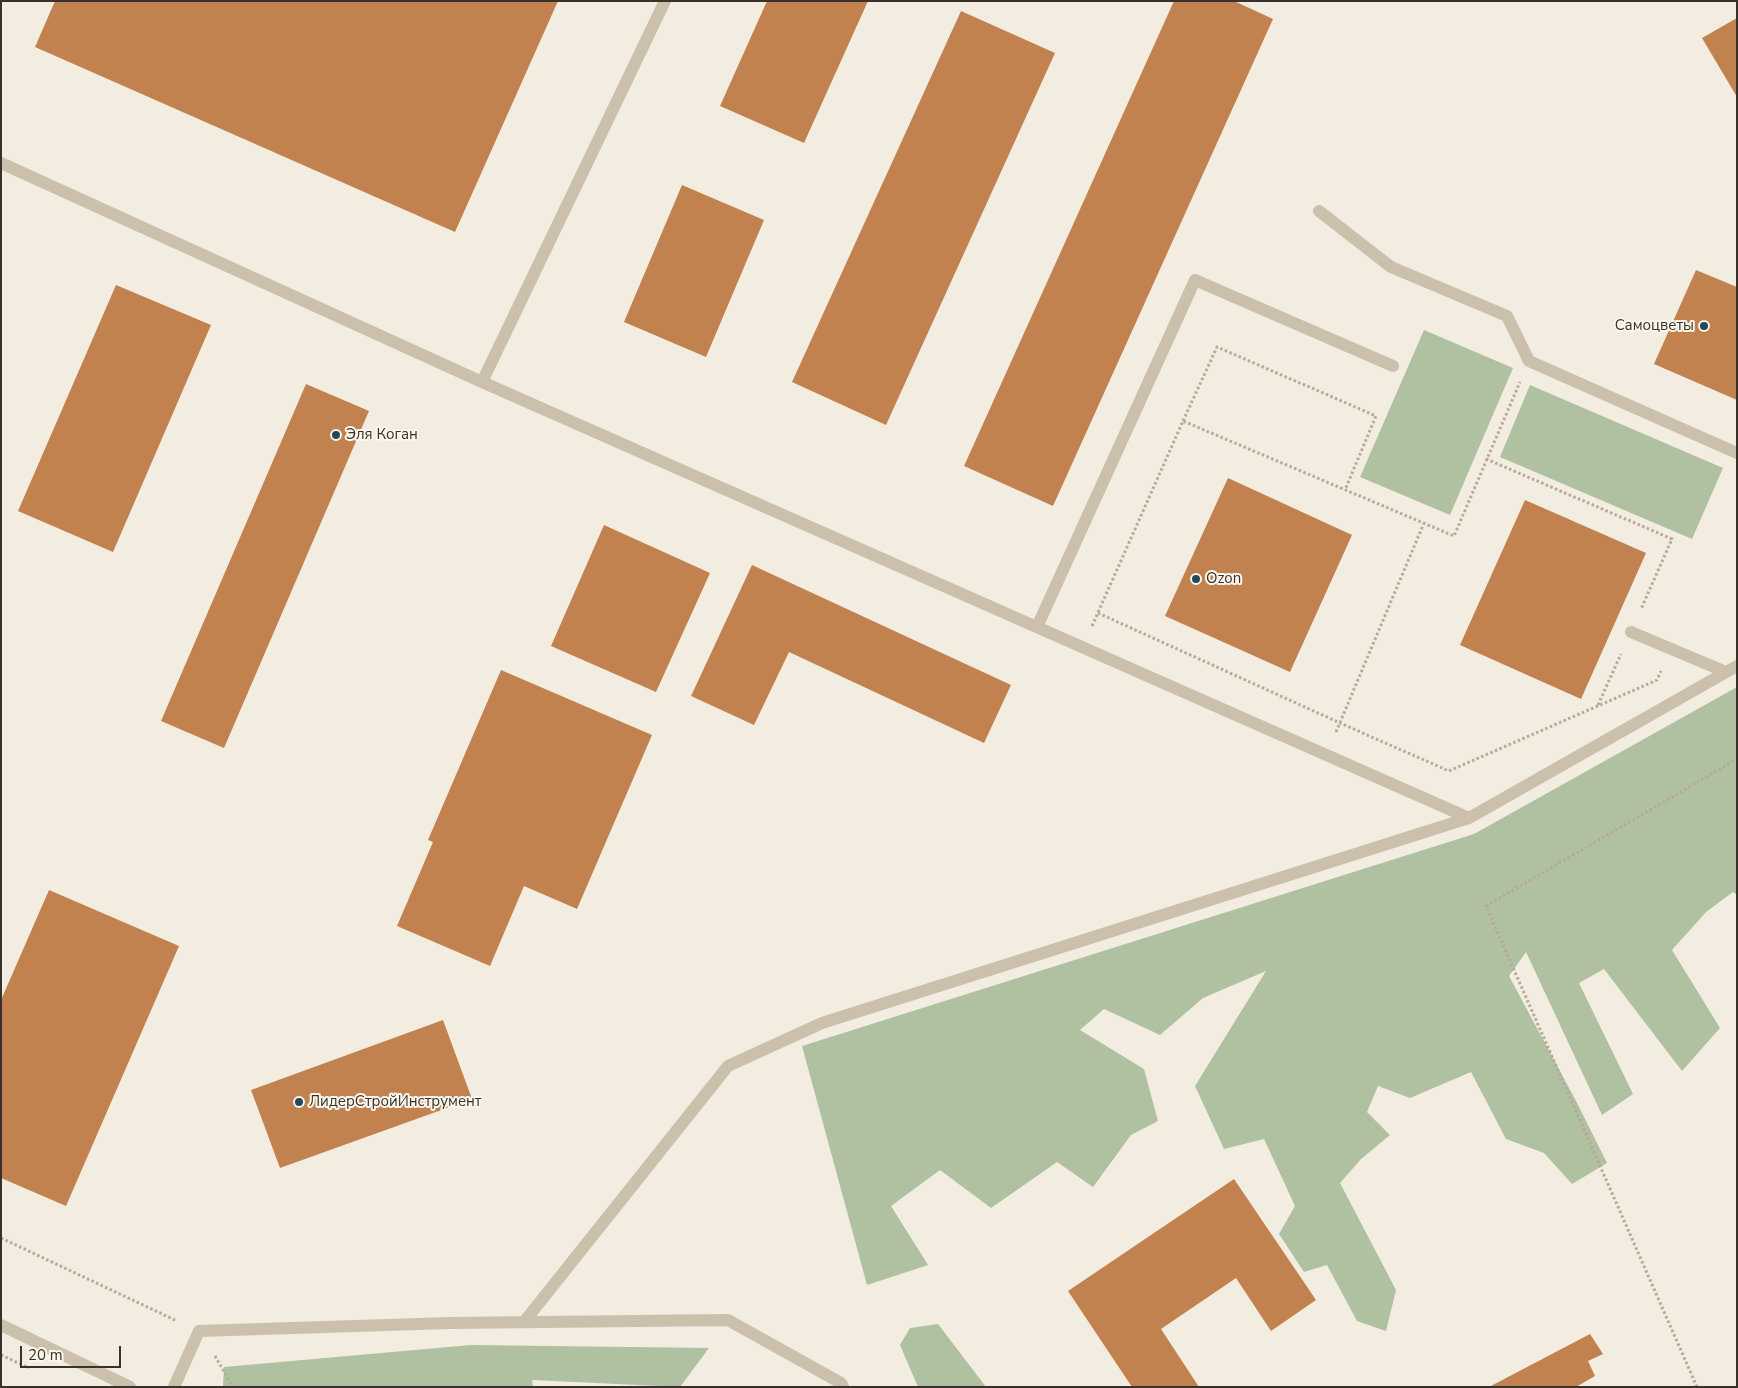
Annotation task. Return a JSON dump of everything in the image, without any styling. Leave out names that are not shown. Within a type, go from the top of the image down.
[{"type":"street","points":[[482,382],[666,1]]},
{"type":"street","points":[[1,163],[482,382],[1469,818]]},
{"type":"street","points":[[1319,210],[1391,267],[1507,316],[1529,361],[1737,453]]},
{"type":"street","points":[[1036,627],[1195,280],[1393,366]]},
{"type":"street","points":[[1631,632],[1671,649],[1731,669]]},
{"type":"street","points":[[524,1322],[728,1066],[822,1023],[1469,818],[1731,669]]},
{"type":"street","points":[[174,1387],[199,1331],[450,1323],[728,1320],[841,1382],[843,1387]]},
{"type":"street","points":[[1,1325],[130,1387]]},
{"type":"path","points":[[1083,647],[1217,347],[1376,416],[1345,490]]},
{"type":"path","points":[[1183,421],[1454,536],[1529,361]]},
{"type":"path","points":[[1486,459],[1672,539],[1598,706]]},
{"type":"path","points":[[1326,755],[1424,523]]},
{"type":"path","points":[[1098,613],[1450,771],[1657,680],[1671,649]]},
{"type":"path","points":[[1697,1387],[1486,906],[1737,759]]},
{"type":"path","points":[[1,1238],[199,1331],[233,1387]]},
{"type":"green space","points":[[1424,330],[1513,368],[1450,515],[1360,477]]},
{"type":"green space","points":[[1530,385],[1723,468],[1692,539],[1500,457]]},
{"type":"green space","points":[[1737,687],[1737,895],[1733,892],[1706,912],[1672,950],[1720,1028],[1682,1071],[1604,969],[1579,983],[1633,1094],[1602,1115],[1526,952],[1509,976],[1607,1163],[1572,1184],[1544,1153],[1506,1139],[1471,1072],[1410,1098],[1378,1086],[1367,1112],[1390,1135],[1361,1159],[1340,1183],[1396,1290],[1386,1331],[1357,1321],[1327,1265],[1304,1272],[1279,1234],[1295,1206],[1264,1139],[1224,1149],[1195,1086],[1266,971],[1203,998],[1160,1035],[1104,1009],[1080,1030],[1144,1069],[1158,1121],[1131,1135],[1093,1187],[1057,1162],[991,1208],[940,1170],[891,1206],[928,1265],[867,1285],[802,1046],[1474,834]]},
{"type":"green space","points":[[938,1324],[986,1387],[918,1387],[900,1345],[910,1328]]},
{"type":"green space","points":[[471,1345],[709,1348],[680,1387],[532,1380],[533,1387],[223,1387],[224,1367]]},
{"type":"building","points":[[55,1],[558,1],[455,232],[35,47]]},
{"type":"building","points":[[767,1],[868,1],[804,143],[720,106]]},
{"type":"building","points":[[1174,1],[1234,1],[1273,19],[1053,506],[964,466]]},
{"type":"building","points":[[961,11],[1055,53],[886,425],[792,382]]},
{"type":"building","points":[[1737,18],[1737,97],[1702,38]]},
{"type":"building","points":[[682,185],[764,220],[706,357],[624,322]]},
{"type":"building","name":"Самоцветы","points":[[1696,270],[1737,287],[1737,400],[1654,364]]},
{"type":"building","points":[[116,285],[211,325],[113,552],[18,511]]},
{"type":"building","points":[[306,384],[369,411],[224,748],[161,721]]},
{"type":"building","points":[[1228,478],[1352,535],[1290,672],[1165,616]]},
{"type":"building","points":[[1525,500],[1646,553],[1581,699],[1460,645]]},
{"type":"building","points":[[604,525],[710,573],[656,692],[551,646]]},
{"type":"building","points":[[752,565],[1011,685],[984,743],[789,652],[754,725],[691,696]]},
{"type":"building","points":[[501,670],[652,735],[577,909],[524,886],[490,966],[397,926],[433,842],[428,840]]},
{"type":"building","points":[[49,890],[179,946],[66,1206],[1,1178],[1,1000]]},
{"type":"building","points":[[443,1020],[472,1099],[280,1168],[251,1090]]},
{"type":"building","points":[[1234,1179],[1316,1300],[1271,1331],[1236,1278],[1161,1329],[1199,1387],[1132,1387],[1068,1291]]},
{"type":"building","points":[[1590,1334],[1603,1354],[1588,1361],[1595,1376],[1576,1387],[1489,1387]]},
{"type":"place","name":"Самоцветы","points":[[1704,326]]},
{"type":"place","name":"Эля Коган","points":[[336,435]]},
{"type":"place","name":"Ozon","points":[[1196,579]]},
{"type":"place","name":"ЛидерСтройИнструмент","points":[[299,1102]]}]
